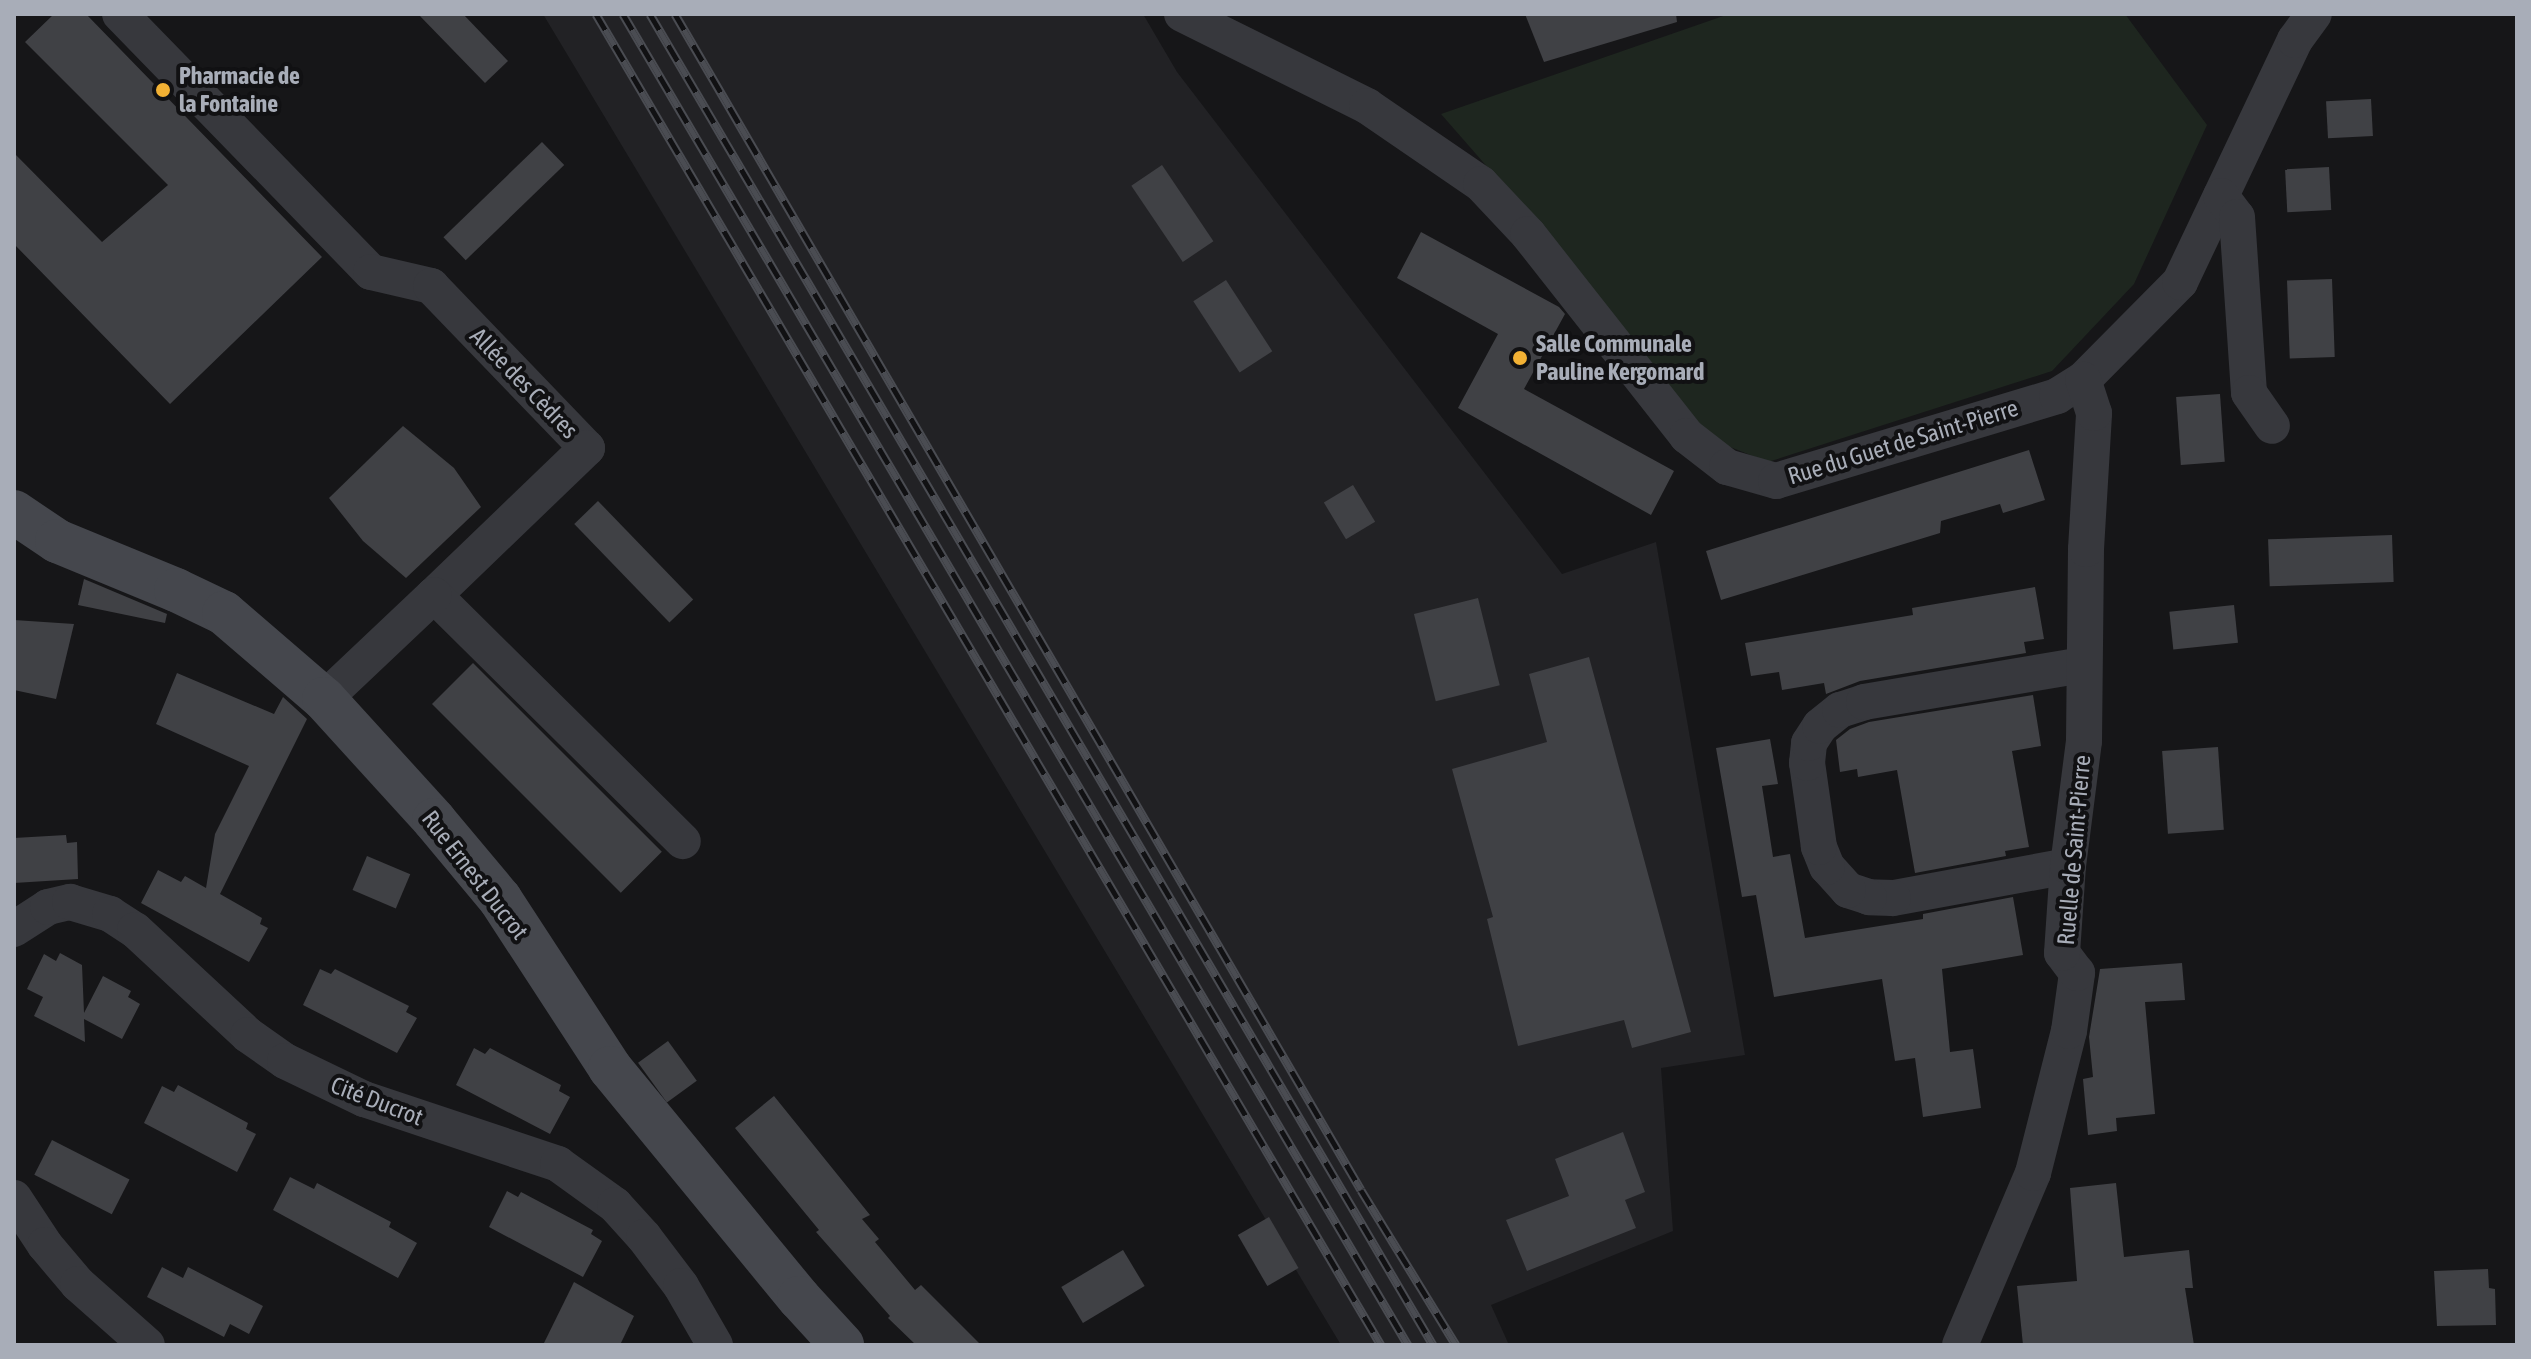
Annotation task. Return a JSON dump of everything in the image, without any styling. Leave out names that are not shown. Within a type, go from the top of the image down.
[{"type":"main road","name":"Rue Ernest Ducrot","points":[[14,512],[57,541],[224,613],[324,699],[434,820],[500,899],[610,1068],[799,1298],[842,1345]]},
{"type":"street","name":"Allée des Cèdres","points":[[120,14],[371,272],[431,286],[587,448],[434,595]]},
{"type":"street","name":"Rue du Guet de Saint-Pierre","points":[[1182,14],[1367,106],[1481,184],[1528,234],[1687,436],[1727,467],[1776,481],[2057,396],[2083,380],[2180,282],[2295,40],[2314,14]]},
{"type":"street","points":[[2221,196],[2237,217],[2249,393],[2272,426]]},
{"type":"street","name":"Ruelle de Saint-Pierre","points":[[1960,1345],[2033,1173],[2069,1031],[2077,973],[2062,953],[2068,866],[2084,741],[2083,665],[2094,413],[2083,380]]},
{"type":"street","points":[[324,699],[434,595],[683,841]]},
{"type":"street","points":[[2068,866],[1893,898],[1869,897],[1848,890],[1827,867],[1819,847],[1807,763],[1809,743],[1820,726],[1840,710],[1864,702],[2083,665]]},
{"type":"street","name":"Cité Ducrot","points":[[14,929],[39,912],[70,902],[110,914],[135,930],[248,1035],[285,1061],[364,1099],[558,1164],[615,1205],[644,1237],[681,1286],[715,1345]]},
{"type":"street","points":[[14,1198],[45,1245],[78,1284],[147,1345]]},
{"type":"shaded area","points":[[543,14],[1143,14],[1177,72],[1562,574],[1656,542],[1745,1055],[1661,1068],[1673,1231],[1491,1305],[1509,1345],[1341,1345]]},
{"type":"shaded area","points":[[1729,14],[2125,14],[2207,125],[2134,284],[2052,371],[1768,462],[1710,439],[1524,209],[1441,114]]},
{"type":"building","points":[[54,14],[86,14],[322,257],[170,404],[14,244],[14,153],[102,242],[168,185],[25,42]]},
{"type":"building","points":[[418,14],[463,14],[508,61],[485,83]]},
{"type":"building","points":[[1525,14],[1676,14],[1677,22],[1544,62]]},
{"type":"building","points":[[2371,99],[2373,136],[2328,138],[2326,101]]},
{"type":"building","points":[[542,142],[564,165],[466,260],[443,237]]},
{"type":"building","points":[[1162,165],[1213,241],[1183,262],[1131,186]]},
{"type":"building","points":[[2329,167],[2331,210],[2287,212],[2285,169]]},
{"type":"building","points":[[1421,232],[1559,307],[1565,314],[1524,389],[1674,471],[1651,515],[1458,408],[1498,334],[1397,278]]},
{"type":"building","points":[[2332,279],[2335,357],[2290,359],[2287,281]]},
{"type":"building","points":[[1226,280],[1272,351],[1240,373],[1193,301]]},
{"type":"building","points":[[2220,394],[2225,462],[2181,465],[2176,397]]},
{"type":"building","points":[[403,426],[454,468],[481,507],[406,578],[363,541],[329,498]]},
{"type":"building","points":[[2029,450],[2045,500],[2003,513],[2000,504],[1941,521],[1940,533],[1721,600],[1706,551]]},
{"type":"building","points":[[1353,485],[1375,522],[1346,539],[1324,503]]},
{"type":"building","points":[[598,501],[693,600],[669,622],[574,524]]},
{"type":"building","points":[[2392,535],[2394,582],[2270,586],[2268,539]]},
{"type":"building","points":[[84,579],[167,614],[165,623],[78,605]]},
{"type":"building","points":[[2035,587],[2044,639],[2024,642],[2026,653],[1860,681],[1826,694],[1824,683],[1782,690],[1779,672],[1751,676],[1745,643],[1913,615],[1912,608]]},
{"type":"building","points":[[1478,598],[1500,685],[1436,701],[1414,614]]},
{"type":"building","points":[[2234,605],[2238,643],[2173,650],[2169,612]]},
{"type":"building","points":[[14,620],[74,624],[56,699],[14,690]]},
{"type":"building","points":[[1589,657],[1691,1032],[1632,1048],[1624,1020],[1518,1046],[1487,919],[1493,917],[1452,769],[1547,742],[1529,674]]},
{"type":"building","points":[[473,663],[662,852],[621,893],[432,704]]},
{"type":"building","points":[[177,673],[274,714],[283,697],[307,719],[220,894],[262,918],[260,924],[268,928],[249,962],[141,903],[158,870],[181,882],[185,876],[206,888],[215,834],[249,766],[156,724]]},
{"type":"building","points":[[2033,695],[2041,746],[2012,751],[2029,847],[2005,851],[2006,856],[1915,873],[1897,770],[1858,777],[1857,769],[1840,772],[1836,740],[1850,729],[1869,722]]},
{"type":"building","points":[[1770,739],[1778,784],[1762,786],[1773,857],[1790,854],[1805,938],[1923,919],[1923,914],[2013,897],[2023,955],[1942,969],[1950,1052],[1973,1049],[1981,1108],[1923,1117],[1915,1058],[1895,1061],[1882,979],[1774,997],[1756,895],[1742,897],[1716,748]]},
{"type":"building","points":[[2218,747],[2224,830],[2168,834],[2162,751]]},
{"type":"building","points":[[66,835],[67,843],[77,842],[78,879],[14,883],[14,838]]},
{"type":"building","points":[[367,856],[410,874],[396,908],[353,890]]},
{"type":"building","points":[[60,953],[82,965],[84,1013],[103,976],[131,991],[128,997],[140,1004],[122,1039],[84,1019],[85,1042],[34,1016],[43,997],[27,989],[44,954],[56,961]]},
{"type":"building","points":[[2182,963],[2185,1000],[2145,1002],[2155,1114],[2116,1118],[2117,1131],[2088,1135],[2083,1079],[2093,1077],[2089,1037],[2100,969]]},
{"type":"building","points":[[320,969],[331,974],[335,969],[409,1006],[406,1012],[417,1018],[397,1053],[303,1005]]},
{"type":"building","points":[[668,1041],[697,1081],[667,1102],[638,1063]]},
{"type":"building","points":[[474,1048],[485,1054],[490,1048],[561,1085],[559,1091],[570,1097],[550,1134],[456,1085]]},
{"type":"building","points":[[178,1085],[248,1123],[246,1129],[256,1134],[237,1172],[144,1123],[162,1086],[174,1092]]},
{"type":"building","points":[[774,1096],[870,1215],[862,1219],[879,1239],[875,1242],[915,1290],[921,1285],[981,1345],[916,1345],[888,1318],[890,1316],[816,1232],[819,1230],[735,1128]]},
{"type":"building","points":[[1623,1132],[1645,1192],[1625,1200],[1636,1228],[1527,1271],[1506,1220],[1569,1196],[1555,1159]]},
{"type":"building","points":[[52,1140],[130,1179],[112,1214],[34,1175]]},
{"type":"building","points":[[290,1177],[314,1189],[317,1183],[391,1222],[389,1227],[417,1243],[398,1278],[273,1210]]},
{"type":"building","points":[[2116,1183],[2124,1257],[2189,1250],[2193,1288],[2185,1288],[2194,1345],[2023,1345],[2017,1286],[2077,1281],[2070,1188]]},
{"type":"building","points":[[507,1191],[518,1197],[521,1192],[593,1230],[591,1234],[602,1241],[583,1277],[489,1227]]},
{"type":"building","points":[[1269,1217],[1298,1268],[1267,1286],[1238,1235]]},
{"type":"building","points":[[1123,1250],[1145,1286],[1083,1323],[1061,1287]]},
{"type":"building","points":[[162,1267],[183,1278],[188,1267],[263,1306],[249,1334],[230,1324],[224,1337],[147,1297]]},
{"type":"building","points":[[2488,1269],[2489,1288],[2495,1289],[2496,1325],[2437,1326],[2434,1271]]},
{"type":"building","points":[[574,1282],[634,1316],[620,1345],[543,1345]]},
{"type":"railway","points":[[596,14],[1381,1345]]},
{"type":"railway","points":[[623,14],[1408,1345]]},
{"type":"railway","points":[[650,14],[1433,1345]]},
{"type":"railway","points":[[675,14],[1361,1190],[1456,1345]]},
{"type":"place","name":"Pharmacie de la Fontaine","points":[[163,90]]},
{"type":"place","name":"Salle Communale Pauline Kergomard","points":[[1520,358]]}]
